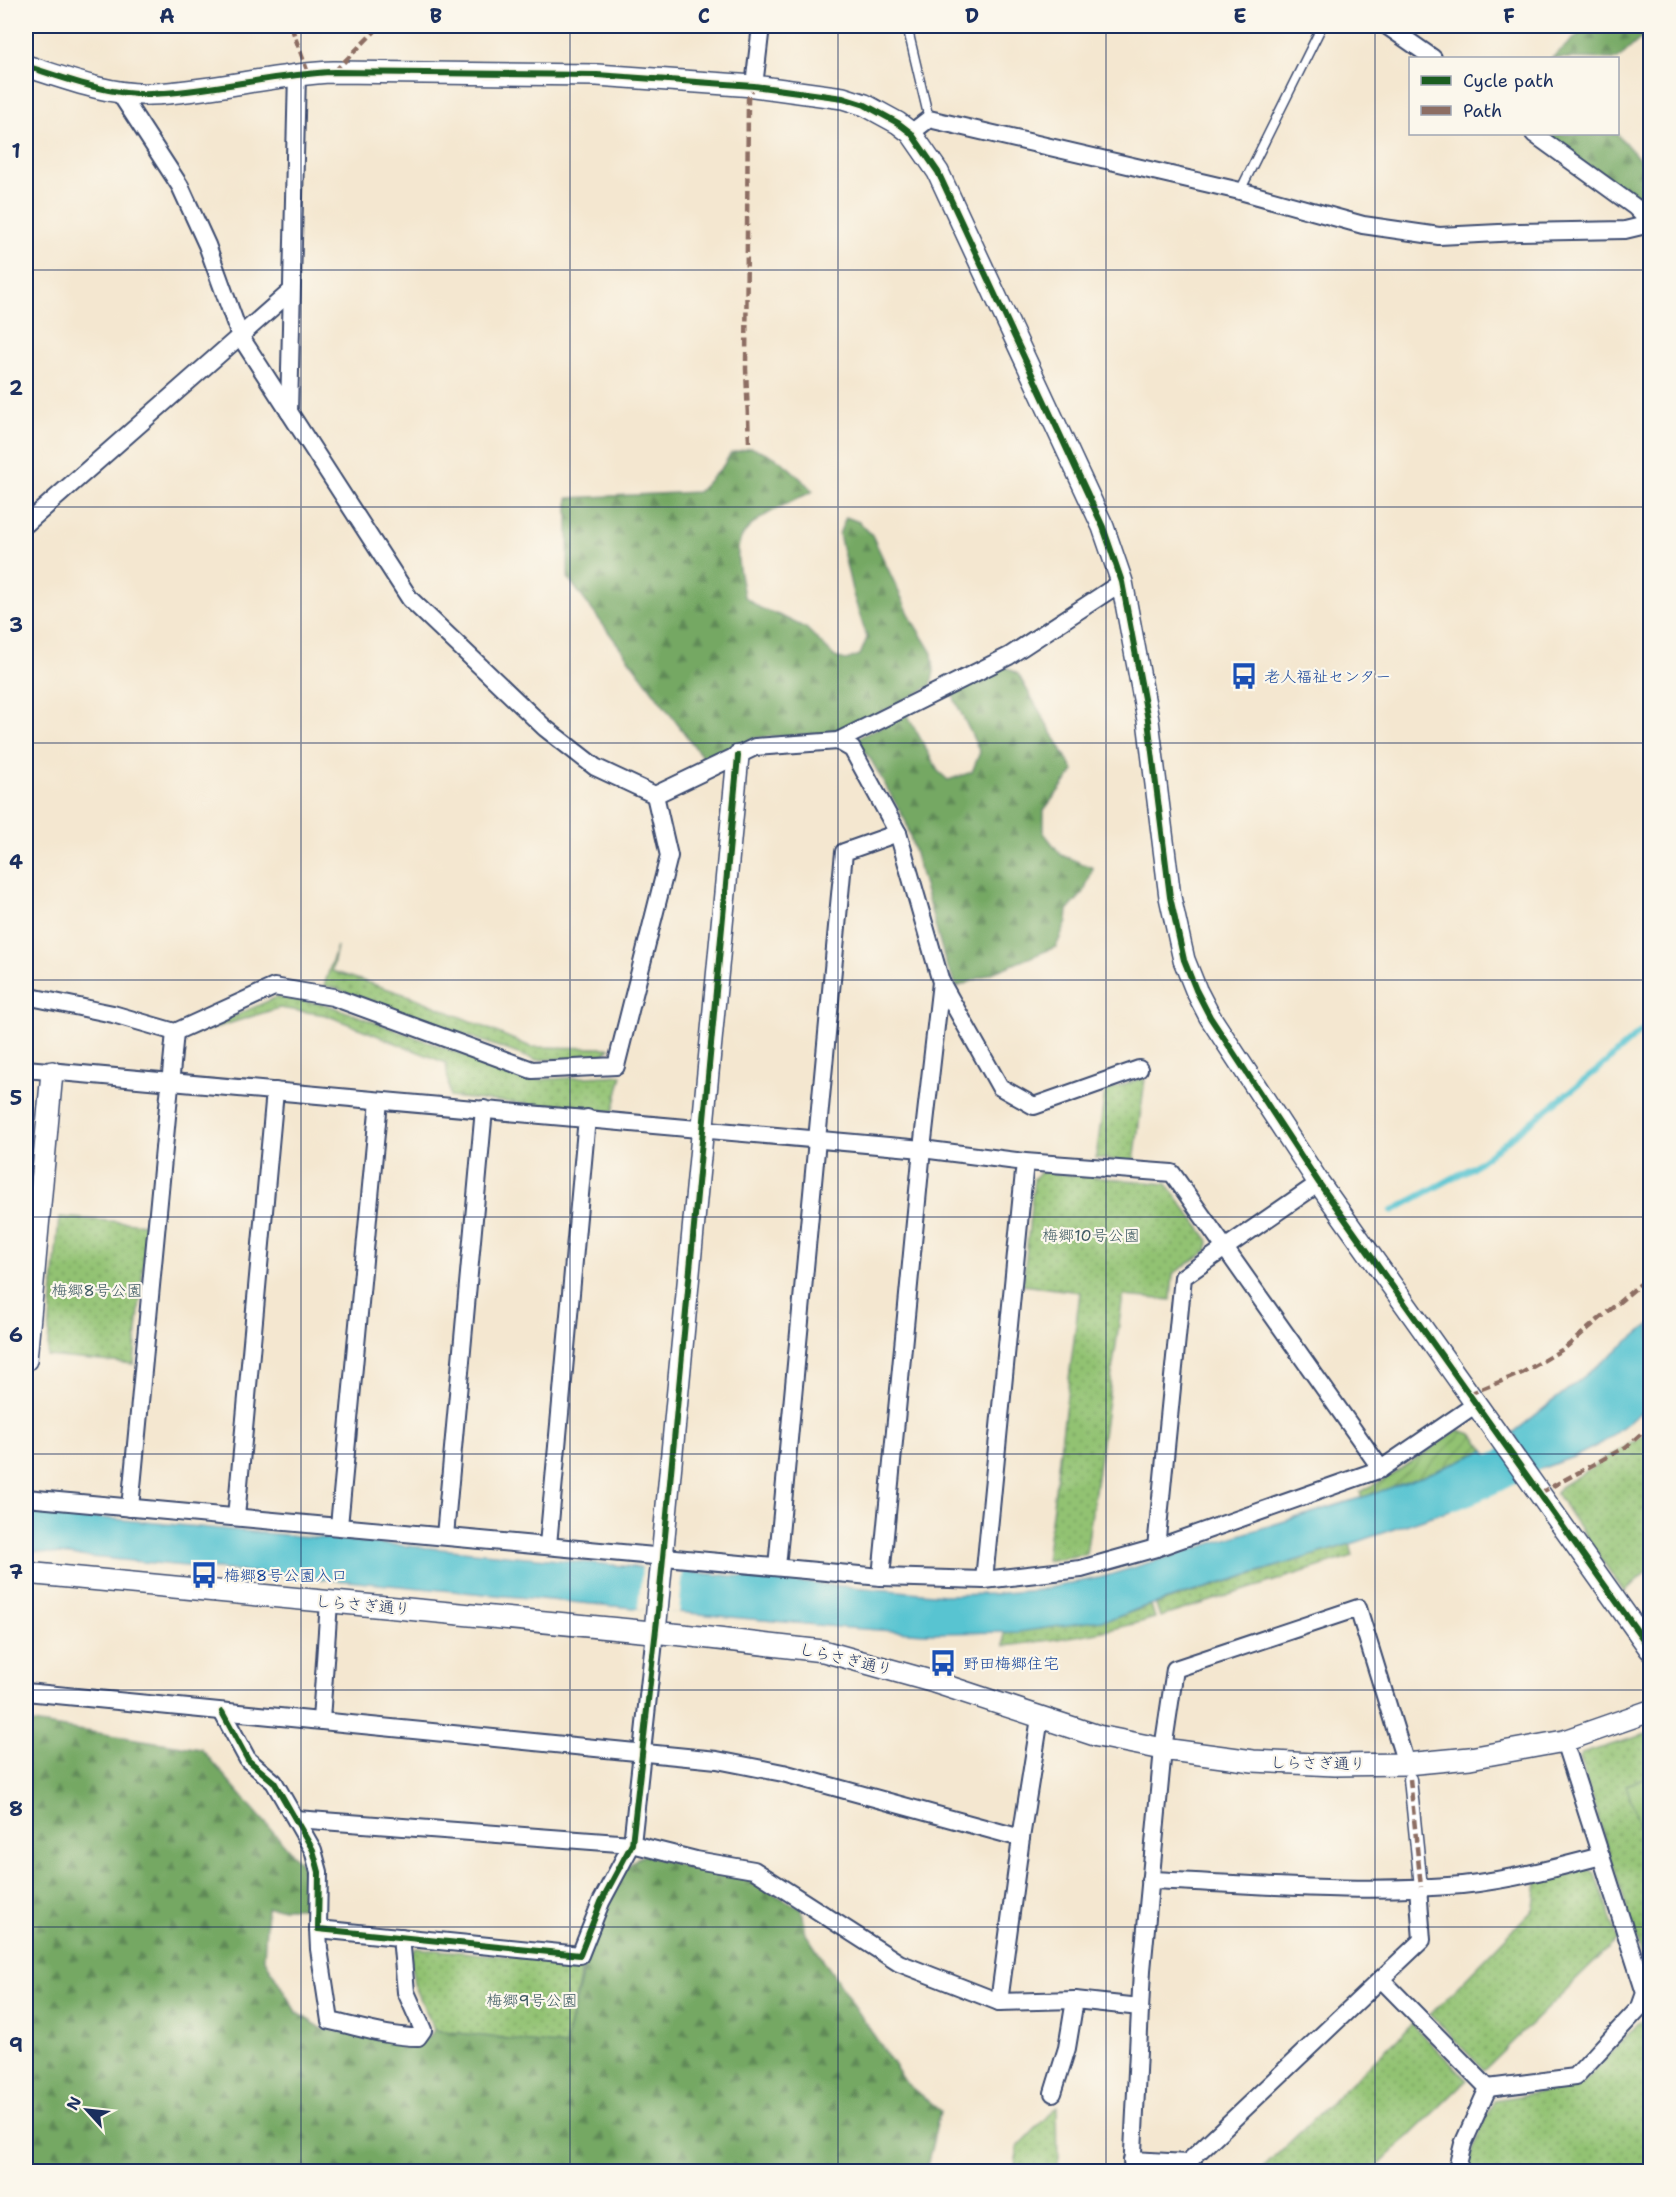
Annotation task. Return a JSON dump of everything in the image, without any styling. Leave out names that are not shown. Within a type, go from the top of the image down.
[{"type":"street","points":[[754,86],[761,26]]},
{"type":"street","points":[[1387,26],[1432,57]]},
{"type":"street","points":[[26,66],[69,80],[119,92],[149,95],[212,88],[297,74],[597,75],[754,86],[843,98],[865,105],[911,133],[938,172],[1103,527],[1122,582],[1148,720],[1170,897],[1184,960],[1196,990],[1210,1017],[1318,1183],[1650,1649]]},
{"type":"street","points":[[289,412],[290,292],[297,74]]},
{"type":"street","points":[[119,92],[180,186],[207,245],[240,336],[410,599],[554,735],[595,767],[655,795]]},
{"type":"street","points":[[911,133],[930,119],[1240,191],[1363,225],[1439,236],[1625,230],[1650,223],[1635,207],[1535,135]]},
{"type":"street","points":[[26,524],[290,292]]},
{"type":"street","points":[[655,795],[755,747],[838,741],[1009,656],[1122,582]]},
{"type":"street","points":[[838,741],[852,749],[898,833],[941,982],[1000,1087],[1034,1106],[1138,1069]]},
{"type":"street","points":[[318,1929],[580,1955],[601,1902],[632,1844],[658,1611],[738,756]]},
{"type":"street","points":[[26,996],[113,1014],[174,1032],[274,987],[333,997],[532,1070],[616,1066],[669,856],[655,795]]},
{"type":"street","points":[[777,1567],[844,852],[898,833]]},
{"type":"street","points":[[881,1577],[922,1149],[941,982]]},
{"type":"street","points":[[130,1508],[174,1032]]},
{"type":"street","points":[[26,1069],[922,1149],[1025,1162],[1173,1173],[1381,1469]]},
{"type":"street","points":[[26,1360],[30,1254],[52,1072]]},
{"type":"street","points":[[236,1517],[275,1091]]},
{"type":"street","points":[[339,1526],[379,1101]]},
{"type":"street","points":[[445,1536],[484,1109]]},
{"type":"street","points":[[548,1545],[587,1119]]},
{"type":"street","points":[[984,1580],[1025,1162]]},
{"type":"street","points":[[1156,1548],[1183,1277],[1318,1183]]},
{"type":"street","points":[[26,1498],[548,1545],[662,1563],[777,1567],[881,1577],[984,1580],[1081,1569],[1156,1548],[1381,1469],[1476,1404]]},
{"type":"street","name":"しらさぎ通り","points":[[26,1573],[655,1632],[823,1651],[898,1671],[1098,1736],[1163,1749],[1253,1761],[1408,1771],[1564,1741],[1650,1711]]},
{"type":"street","points":[[321,1720],[329,1602]]},
{"type":"street","points":[[1358,1608],[1408,1771],[1422,1940],[1187,2163],[1132,2166],[1140,2007],[1163,1749],[1175,1669],[1358,1608]]},
{"type":"street","points":[[26,1692],[717,1760],[783,1773],[1021,1838]]},
{"type":"street","points":[[222,1712],[248,1760],[274,1782],[313,1850],[319,1872],[319,1949],[330,2021],[393,2036],[418,2037],[423,2030],[406,1992],[401,1937]]},
{"type":"street","points":[[999,2002],[1040,1718]]},
{"type":"street","points":[[1488,2088],[1575,2077],[1640,2007],[1645,1993],[1564,1741]]},
{"type":"street","points":[[296,1819],[632,1844],[696,1860],[754,1870],[899,1963],[999,2002],[1075,2000],[1140,2007]]},
{"type":"street","points":[[1150,1880],[1337,1887],[1419,1887],[1487,1881],[1601,1856]]},
{"type":"street","points":[[1382,1979],[1488,2088]]},
{"type":"street","points":[[1053,2093],[1067,2048],[1075,2000]]},
{"type":"street","points":[[1456,2172],[1463,2144],[1488,2088]]},
{"type":"lane","points":[[907,26],[930,119]]},
{"type":"lane","points":[[1240,191],[1322,26]]},
{"type":"green space","points":[[1588,26],[1650,26],[1650,30],[1619,58],[1553,57]]},
{"type":"green space","points":[[1544,135],[1618,135],[1650,171],[1650,211]]},
{"type":"green space","points":[[751,448],[777,459],[813,491],[770,513],[743,535],[739,544],[738,556],[744,596],[760,608],[806,628],[835,657],[846,660],[860,655],[867,638],[853,594],[839,534],[846,517],[859,522],[872,535],[913,622],[932,653],[934,671],[931,686],[844,732],[755,738],[706,762],[568,578],[568,498],[698,492],[723,466],[731,453]]},
{"type":"green space","points":[[997,668],[1008,668],[1018,674],[1074,771],[1044,810],[1044,833],[1061,855],[1093,868],[1084,892],[1068,910],[1067,922],[1056,947],[957,987],[946,964],[906,822],[871,760],[855,739],[907,714],[938,771],[948,780],[972,772],[980,752],[951,692]]},
{"type":"green space","points":[[337,946],[332,971],[416,998],[531,1047],[610,1048],[601,1057],[535,1060],[324,986]]},
{"type":"green space","points":[[277,997],[328,1005],[532,1080],[622,1075],[613,1112],[450,1097],[446,1063],[326,1015],[279,1008],[189,1036]]},
{"type":"green space","points":[[1145,1079],[1134,1162],[1096,1158],[1105,1091]]},
{"type":"green space","name":"梅郷10号公園","points":[[1041,1172],[1167,1184],[1209,1241],[1207,1251],[1173,1274],[1171,1300],[1123,1296],[1086,1554],[1046,1561],[1080,1292],[1023,1285],[1034,1178]]},
{"type":"green space","name":"梅郷8号公園","points":[[59,1217],[147,1224],[134,1364],[47,1356]]},
{"type":"green space","points":[[1650,1428],[1650,1568],[1624,1592],[1556,1493],[1560,1487],[1633,1442]]},
{"type":"green space","points":[[1458,1430],[1472,1434],[1485,1450],[1424,1476],[1362,1498],[1360,1492],[1392,1475]]},
{"type":"green space","points":[[1350,1544],[1353,1556],[1160,1617],[1156,1604]]},
{"type":"green space","points":[[1151,1605],[1155,1618],[1118,1628],[1004,1646],[1004,1633],[1115,1618]]},
{"type":"green space","points":[[26,1722],[201,1749],[310,1874],[310,1908],[267,1908],[264,1958],[296,2012],[323,2029],[409,2046],[429,2037],[434,2030],[565,2046],[592,1941],[615,1886],[629,1866],[644,1854],[690,1868],[747,1879],[802,1909],[806,1934],[906,2083],[940,2111],[926,2171],[26,2171]]},
{"type":"green space","points":[[1650,1733],[1650,1981],[1579,1758],[1581,1754]]},
{"type":"green space","points":[[1650,1777],[1650,1856],[1626,1785]]},
{"type":"green space","points":[[1587,1869],[1595,1873],[1618,1939],[1484,2070],[1430,2015],[1534,1908],[1537,1880],[1565,1876]]},
{"type":"green space","name":"梅郷9号公園","points":[[416,1948],[583,1963],[565,2047],[434,2030],[414,1984],[410,1955]]},
{"type":"green space","points":[[1650,2006],[1650,2171],[1489,2172],[1468,2168],[1472,2150],[1494,2100],[1580,2086],[1649,2012]]},
{"type":"green space","points":[[1412,2024],[1467,2080],[1373,2171],[1260,2171]]},
{"type":"green space","points":[[1057,2106],[1058,2171],[1014,2171],[1018,2147]]},
{"type":"water","points":[[1650,1324],[1650,1405],[1602,1443],[1576,1456],[1540,1469],[1513,1433]]},
{"type":"water","points":[[1485,1450],[1510,1485],[1464,1505],[1350,1544],[1140,1608],[1115,1618],[1018,1632],[925,1633],[848,1628],[26,1551],[26,1511],[944,1595],[993,1594],[1039,1590],[1103,1577],[1373,1494],[1424,1476]]},
{"type":"pier","points":[[642,1567],[683,1571],[679,1613],[638,1609]]},
{"type":"waterway","points":[[1392,1211],[1473,1167],[1600,1068],[1650,1023]]},
{"type":"waterway","points":[[1453,1491],[1481,1480],[1533,1451],[1581,1417],[1650,1360]]},
{"type":"marked path","points":[[291,26],[308,73]]},
{"type":"marked path","points":[[334,72],[380,26]]},
{"type":"marked path","points":[[749,442],[746,369],[748,99],[754,86]]},
{"type":"marked path","points":[[1469,1394],[1522,1373],[1565,1348],[1650,1276]]},
{"type":"marked path","points":[[1540,1493],[1626,1447],[1650,1426]]},
{"type":"marked path","points":[[1410,1779],[1421,1887]]},
{"type":"cycle path","points":[[26,66],[88,85],[136,94],[174,93],[288,76],[334,72],[597,75],[754,86],[843,98],[865,105],[911,133],[938,172],[1103,527],[1122,582],[1148,720],[1170,897],[1184,960],[1196,990],[1210,1017],[1319,1183],[1650,1649]]},
{"type":"cycle path","points":[[222,1712],[248,1760],[274,1782],[313,1850],[319,1872],[318,1929],[580,1955],[601,1902],[632,1844],[658,1611],[738,756]]},
{"type":"place","name":"老人福祉センター","points":[[1244,676]]},
{"type":"place","name":"梅郷8号公園入口","points":[[204,1575]]},
{"type":"place","name":"野田梅郷住宅","points":[[943,1663]]}]
